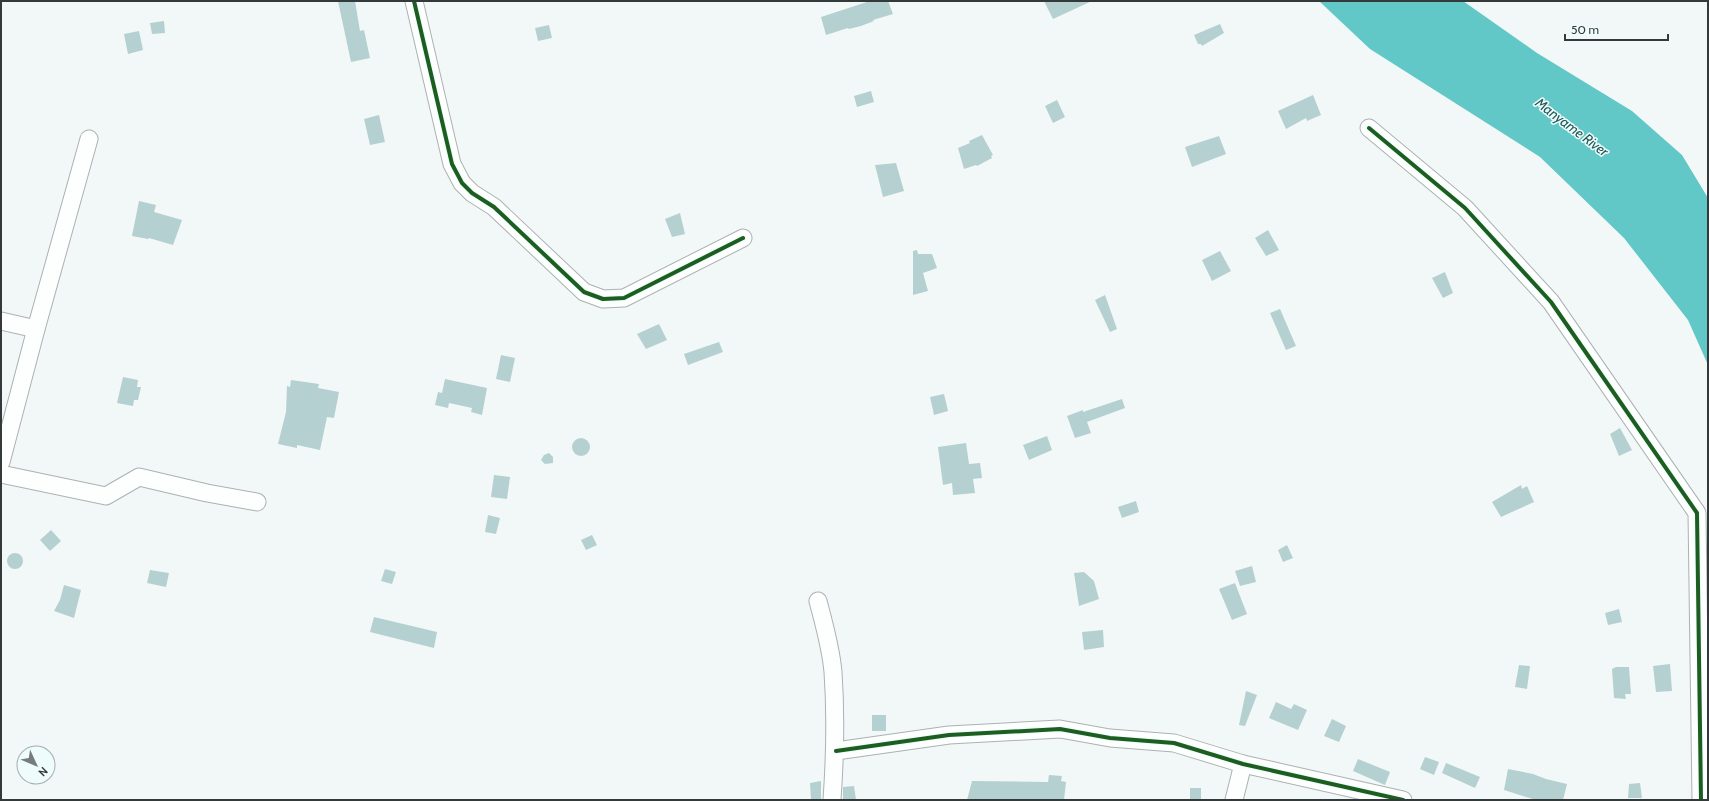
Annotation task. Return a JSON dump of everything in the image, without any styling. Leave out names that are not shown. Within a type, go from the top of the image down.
[{"type":"street","points":[[414,1],[452,164],[462,183],[472,193],[494,207],[584,292],[603,299],[624,298],[744,238]]},
{"type":"street","points":[[1369,128],[1465,208],[1551,302],[1697,513],[1701,800]]},
{"type":"street","points":[[1,462],[89,139]]},
{"type":"street","points":[[1,321],[36,329]]},
{"type":"street","points":[[1,474],[106,496],[139,477],[207,493],[257,502]]},
{"type":"street","points":[[818,601],[829,641],[833,672],[836,751],[832,800]]},
{"type":"street","points":[[836,751],[949,735],[1060,729],[1110,738],[1174,743],[1243,764],[1403,800]]},
{"type":"street","points":[[1234,800],[1243,764]]},
{"type":"water","name":"Manyame River","points":[[1319,1],[1463,1],[1537,53],[1632,111],[1682,155],[1708,198],[1708,365],[1688,320],[1624,238],[1540,157],[1370,49]]},
{"type":"building","points":[[338,1],[355,1],[360,31],[364,30],[370,58],[351,62]]},
{"type":"building","points":[[870,1],[888,1],[893,14],[873,20],[874,21],[861,26],[848,28],[826,35],[821,17]]},
{"type":"building","points":[[1044,1],[1092,1],[1053,19]]},
{"type":"building","points":[[164,21],[165,33],[152,34],[150,23]]},
{"type":"building","points":[[1220,24],[1224,33],[1202,46],[1201,44],[1198,44],[1194,35]]},
{"type":"building","points":[[549,25],[552,38],[538,41],[535,28]]},
{"type":"building","points":[[139,31],[143,50],[128,54],[124,34]]},
{"type":"building","points":[[871,91],[874,102],[857,107],[854,96]]},
{"type":"building","points":[[1313,95],[1321,115],[1307,121],[1306,118],[1286,129],[1278,111]]},
{"type":"building","points":[[1057,100],[1065,117],[1053,123],[1045,106]]},
{"type":"building","points":[[379,115],[385,142],[370,145],[364,119]]},
{"type":"building","points":[[982,135],[993,155],[991,156],[992,158],[977,166],[964,169],[958,148],[970,143],[969,141]]},
{"type":"building","points":[[1219,136],[1226,154],[1192,167],[1185,147]]},
{"type":"building","points":[[896,163],[904,191],[883,197],[875,165]]},
{"type":"building","points":[[139,201],[156,205],[154,212],[182,220],[173,245],[149,238],[132,236]]},
{"type":"building","points":[[680,213],[685,234],[672,237],[665,219]]},
{"type":"building","points":[[1268,230],[1279,250],[1266,256],[1255,238]]},
{"type":"building","points":[[917,250],[918,254],[932,254],[937,268],[923,273],[928,291],[913,295],[913,251]]},
{"type":"building","points":[[1220,251],[1231,271],[1212,281],[1202,260]]},
{"type":"building","points":[[1445,272],[1453,293],[1443,298],[1432,278]]},
{"type":"building","points":[[1105,295],[1117,329],[1110,332],[1095,300]]},
{"type":"building","points":[[1280,309],[1296,346],[1286,350],[1270,313]]},
{"type":"building","points":[[659,324],[667,340],[646,349],[637,334]]},
{"type":"building","points":[[719,342],[723,352],[688,365],[684,354]]},
{"type":"building","points":[[501,355],[515,358],[510,382],[496,379]]},
{"type":"building","points":[[123,377],[138,380],[137,387],[141,387],[138,400],[134,400],[133,406],[117,403]]},
{"type":"building","points":[[445,379],[487,388],[482,415],[471,412],[472,408],[449,403],[448,408],[435,405],[438,392],[442,393]]},
{"type":"building","points":[[291,380],[319,384],[318,388],[339,392],[334,418],[327,417],[320,450],[297,445],[297,448],[278,444],[286,412],[287,386],[290,387]]},
{"type":"building","points":[[944,394],[948,411],[934,415],[930,397]]},
{"type":"building","points":[[1122,399],[1125,408],[1087,422],[1091,433],[1075,438],[1067,416]]},
{"type":"building","points":[[1620,428],[1632,450],[1619,456],[1610,434]]},
{"type":"building","points":[[1047,436],[1052,450],[1029,460],[1023,445]]},
{"type":"building","points":[[581,438],[587,441],[590,447],[587,453],[581,456],[575,453],[572,447],[575,441]]},
{"type":"building","points":[[966,443],[969,464],[980,463],[982,478],[973,479],[975,493],[953,495],[952,483],[943,485],[938,447]]},
{"type":"building","points":[[549,453],[553,457],[553,463],[545,464],[541,460],[544,455]]},
{"type":"building","points":[[494,475],[510,477],[507,499],[491,497]]},
{"type":"building","points":[[1521,485],[1522,489],[1527,486],[1534,502],[1501,517],[1492,502]]},
{"type":"building","points":[[1136,501],[1139,512],[1122,518],[1118,507]]},
{"type":"building","points":[[488,515],[500,518],[496,534],[485,532]]},
{"type":"building","points":[[51,530],[61,541],[50,551],[40,540]]},
{"type":"building","points":[[592,535],[597,545],[586,550],[581,540]]},
{"type":"building","points":[[1287,545],[1293,558],[1283,562],[1278,550]]},
{"type":"building","points":[[15,553],[21,555],[23,561],[21,567],[15,569],[9,567],[7,561],[9,555]]},
{"type":"building","points":[[1252,566],[1256,582],[1240,586],[1235,571]]},
{"type":"building","points":[[385,569],[396,572],[392,584],[381,581]]},
{"type":"building","points":[[150,570],[169,573],[166,587],[147,583]]},
{"type":"building","points":[[1084,572],[1094,581],[1099,599],[1079,606],[1074,573]]},
{"type":"building","points":[[1235,583],[1247,614],[1232,620],[1219,589]]},
{"type":"building","points":[[64,585],[81,590],[74,618],[54,611],[60,600]]},
{"type":"building","points":[[1619,609],[1622,622],[1608,625],[1605,613]]},
{"type":"building","points":[[374,617],[437,632],[434,648],[370,632]]},
{"type":"building","points":[[1103,630],[1104,647],[1084,650],[1082,632]]},
{"type":"building","points":[[1670,664],[1672,691],[1656,692],[1653,666]]},
{"type":"building","points":[[1519,665],[1530,666],[1527,689],[1515,687]]},
{"type":"building","points":[[1616,667],[1629,667],[1631,694],[1625,694],[1626,699],[1614,698],[1612,669]]},
{"type":"building","points":[[1246,691],[1257,695],[1245,726],[1239,725]]},
{"type":"building","points":[[1276,702],[1291,709],[1294,704],[1307,710],[1298,730],[1269,718]]},
{"type":"building","points":[[872,715],[886,715],[886,731],[872,731]]},
{"type":"building","points":[[1332,719],[1346,726],[1339,742],[1324,736]]},
{"type":"building","points":[[1425,757],[1439,762],[1434,775],[1420,769]]},
{"type":"building","points":[[1358,759],[1390,772],[1385,785],[1353,771]]},
{"type":"building","points":[[1446,763],[1480,777],[1475,788],[1442,773]]},
{"type":"building","points":[[1508,769],[1533,774],[1567,784],[1563,800],[1536,800],[1504,790]]},
{"type":"building","points":[[1049,775],[1062,776],[1061,781],[1066,782],[1064,800],[967,800],[972,781],[1048,782]]},
{"type":"building","points":[[821,781],[821,800],[811,800],[810,783]]},
{"type":"building","points":[[1640,783],[1642,798],[1628,798],[1629,784]]},
{"type":"building","points":[[854,786],[856,800],[843,800],[843,787]]},
{"type":"building","points":[[1190,788],[1201,788],[1201,800],[1190,800]]},
{"type":"cycle path","points":[[414,1],[452,164],[462,183],[472,193],[494,207],[584,292],[603,299],[624,298],[743,238]]},
{"type":"cycle path","points":[[1369,128],[1465,208],[1551,302],[1697,513],[1701,800]]},
{"type":"cycle path","points":[[836,751],[949,735],[1060,729],[1110,738],[1174,743],[1243,764],[1403,800]]}]
